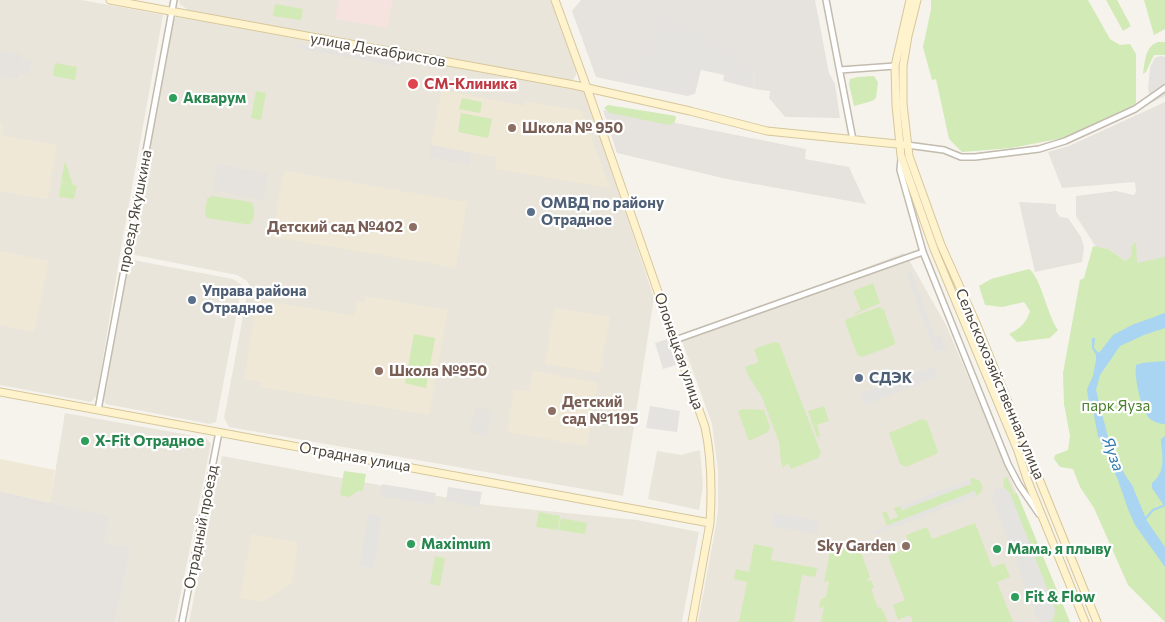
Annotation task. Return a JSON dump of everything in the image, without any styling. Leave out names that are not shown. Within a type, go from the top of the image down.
[{"type":"main road","name":"улица Декабристов","points":[[110,0],[587,88],[690,111],[767,131],[903,144]]},
{"type":"main road","name":"Олонецкая улица","points":[[554,0],[587,88],[705,427],[709,447],[712,491],[710,523],[692,622]]},
{"type":"main road","points":[[903,144],[896,105],[895,66],[910,0]]},
{"type":"main road","points":[[903,144],[903,66],[908,36],[918,0]]},
{"type":"main road","name":"Сельскохозяйственная улица","points":[[903,144],[901,156],[934,249],[1085,622]]},
{"type":"main road","name":"Сельскохозяйственная улица","points":[[903,144],[942,245],[979,331],[1097,622]]},
{"type":"main road","name":"Отрадная улица","points":[[0,392],[710,523]]},
{"type":"street","name":"проезд Якушкина","points":[[98,410],[174,0]]},
{"type":"street","points":[[826,0],[853,140]]},
{"type":"street","points":[[840,70],[895,66]]},
{"type":"street","points":[[903,144],[944,150],[961,157],[975,158],[1039,149],[1065,141],[1135,109],[1165,88]]},
{"type":"street","points":[[901,156],[900,170],[923,252],[1008,464],[1019,485],[1048,528]]},
{"type":"street","points":[[675,340],[923,252]]},
{"type":"street","name":"Отрадный проезд","points":[[182,622],[219,432]]},
{"type":"shaded area","points":[[0,0],[82,0],[163,15],[97,395],[91,402],[0,385]]},
{"type":"shaded area","points":[[179,0],[551,0],[576,69],[576,75],[573,80],[569,81],[191,12],[180,4]]},
{"type":"shaded area","points":[[339,0],[392,0],[388,28],[335,19]]},
{"type":"shaded area","points":[[581,0],[815,0],[829,73],[835,84],[840,118],[785,117],[769,98],[770,91],[755,89],[754,71],[665,17],[624,83],[596,77],[572,11]]},
{"type":"shaded area","points":[[665,16],[682,27],[691,27],[754,71],[755,89],[723,81],[724,75],[701,70],[695,94],[687,96],[624,83]]},
{"type":"shaded area","points":[[177,17],[583,91],[586,94],[654,298],[623,496],[229,427],[224,418],[249,284],[237,275],[135,255],[130,249],[174,19]]},
{"type":"shaded area","points":[[297,44],[403,63],[402,67],[297,48]]},
{"type":"shaded area","points":[[0,51],[22,54],[22,59],[32,60],[29,75],[19,73],[18,79],[0,76]]},
{"type":"shaded area","points":[[1165,57],[1165,96],[1151,103],[1148,89],[1150,67],[1155,58]]},
{"type":"shaded area","name":"Школа № 950","points":[[442,90],[524,106],[525,101],[582,111],[610,188],[495,169],[497,157],[431,145]]},
{"type":"shaded area","points":[[1165,102],[1165,266],[1136,267],[1108,249],[1096,247],[1076,216],[1076,196],[1116,191],[1134,195],[1136,191],[1135,182],[1062,188],[1048,152],[1069,146]]},
{"type":"shaded area","points":[[603,110],[806,149],[805,159],[849,167],[866,204],[727,179],[617,153]]},
{"type":"shaded area","points":[[0,123],[3,123],[1,136],[57,145],[48,199],[0,191]]},
{"type":"shaded area","points":[[431,145],[471,153],[469,165],[429,157]]},
{"type":"shaded area","points":[[218,164],[268,174],[263,200],[213,190]]},
{"type":"shaded area","points":[[284,171],[467,202],[456,268],[272,237]]},
{"type":"shaded area","points":[[1019,202],[1056,204],[1056,211],[1060,217],[1068,218],[1081,237],[1084,247],[1082,262],[1035,272]]},
{"type":"shaded area","points":[[0,251],[49,261],[34,332],[0,325]]},
{"type":"shaded area","points":[[904,253],[946,325],[1004,461],[1066,622],[698,622],[716,525],[718,470],[712,424],[681,338]]},
{"type":"shaded area","points":[[133,260],[233,279],[242,285],[216,422],[210,424],[106,404],[104,400],[128,263]]},
{"type":"shaded area","points":[[911,271],[935,337],[941,335],[946,349],[935,352],[906,273]]},
{"type":"shaded area","name":"Школа №950","points":[[366,296],[448,310],[429,415],[260,387],[261,382],[244,379],[257,299],[354,316],[357,301],[365,303]]},
{"type":"shaded area","name":"Детский сад №1195","points":[[554,308],[610,317],[600,373],[545,364]]},
{"type":"shaded area","points":[[667,339],[676,365],[663,369],[655,343]]},
{"type":"shaded area","points":[[933,366],[938,377],[865,405],[860,393]]},
{"type":"shaded area","name":"Детский сад №1195","points":[[533,371],[598,383],[587,446],[507,432],[514,389],[529,391]]},
{"type":"shaded area","points":[[650,406],[680,411],[677,432],[646,428]]},
{"type":"shaded area","points":[[476,407],[492,411],[487,436],[470,432]]},
{"type":"shaded area","points":[[65,413],[206,438],[211,444],[175,622],[115,622],[131,548],[104,542],[50,503]]},
{"type":"shaded area","points":[[700,450],[703,486],[699,510],[648,499],[657,451],[681,455]]},
{"type":"shaded area","points":[[222,456],[487,505],[637,520],[699,532],[682,622],[189,622]]},
{"type":"shaded area","points":[[0,459],[55,470],[50,503],[0,491]]},
{"type":"shaded area","points":[[970,479],[971,484],[902,510],[900,506]]},
{"type":"shaded area","points":[[382,484],[436,493],[434,505],[380,496]]},
{"type":"shaded area","points":[[448,487],[482,492],[479,507],[446,501]]},
{"type":"shaded area","points":[[996,487],[1005,488],[1011,496],[1055,609],[1054,618],[1050,622],[1040,622],[1037,617],[992,499]]},
{"type":"shaded area","points":[[0,491],[109,517],[104,542],[131,548],[115,622],[0,622]]},
{"type":"shaded area","points":[[975,491],[976,496],[874,535],[873,531]]},
{"type":"shaded area","points":[[774,513],[819,521],[817,534],[771,526]]},
{"type":"shaded area","points":[[368,514],[382,516],[374,568],[360,566]]},
{"type":"shaded area","points":[[252,534],[298,543],[292,583],[262,602],[240,598]]},
{"type":"green space","points":[[931,0],[1088,0],[1110,39],[1120,45],[1130,44],[1136,54],[1136,104],[1063,138],[1011,148],[962,152],[949,139],[936,79],[932,80],[923,47],[931,9]]},
{"type":"green space","points":[[1106,0],[1117,0],[1131,26],[1123,31]]},
{"type":"green space","points":[[1144,0],[1165,0],[1165,29],[1154,35]]},
{"type":"green space","points":[[275,4],[303,9],[301,20],[273,16]]},
{"type":"green space","points":[[1158,42],[1165,42],[1165,55],[1154,55],[1146,72],[1143,74],[1148,51],[1150,47]]},
{"type":"green space","points":[[55,63],[77,67],[75,80],[53,76]]},
{"type":"green space","points":[[874,76],[878,82],[876,98],[854,106],[849,84],[850,79]]},
{"type":"green space","points":[[256,91],[266,93],[261,120],[251,118]]},
{"type":"green space","points":[[462,98],[482,102],[480,113],[459,109]]},
{"type":"green space","points":[[608,105],[676,116],[675,122],[670,125],[610,113],[604,108]]},
{"type":"green space","points":[[461,113],[492,119],[488,138],[458,132]]},
{"type":"green space","points":[[65,161],[73,185],[77,186],[74,199],[59,197],[61,183],[70,184],[61,182]]},
{"type":"green space","points":[[212,196],[251,202],[254,210],[252,222],[245,224],[207,218],[205,213],[207,199]]},
{"type":"green space","name":"парк Яуза","points":[[1136,242],[1137,263],[1165,257],[1165,622],[1128,585],[1094,508],[1080,487],[1073,469],[1060,467],[1054,459],[1055,455],[1068,450],[1070,436],[1064,404],[1063,373],[1080,280],[1084,278],[1093,246],[1108,249],[1126,261],[1131,256],[1132,245]]},
{"type":"green space","points":[[1029,269],[1041,288],[1058,330],[1050,338],[1017,342],[1009,334],[1017,330],[1025,322],[1030,311],[1024,302],[1002,307],[985,305],[979,286],[991,279]]},
{"type":"green space","points":[[873,283],[880,303],[855,314],[861,310],[853,291]]},
{"type":"green space","points":[[879,307],[884,310],[895,342],[894,345],[862,357],[859,356],[845,322],[847,319]]},
{"type":"green space","points":[[414,334],[435,338],[426,388],[405,383]]},
{"type":"green space","points":[[774,342],[779,343],[821,453],[818,458],[791,469],[787,464],[783,468],[779,442],[762,397],[745,367],[759,362],[754,349]]},
{"type":"green space","points":[[824,406],[829,421],[817,425],[820,436],[817,437],[808,411]]},
{"type":"green space","points":[[744,409],[764,410],[770,427],[768,432],[749,441],[738,411]]},
{"type":"green space","points":[[922,419],[927,421],[938,452],[906,467],[900,464],[889,433]]},
{"type":"green space","points":[[344,471],[366,474],[363,491],[358,491],[349,497],[340,495]]},
{"type":"green space","points":[[1007,477],[1014,494],[1017,493],[1070,622],[1050,622],[1053,618],[1054,608],[1010,493],[1003,487],[1004,479]]},
{"type":"green space","points":[[970,479],[979,480],[982,484],[981,493],[976,496],[974,491],[938,506],[939,510],[899,521],[888,528],[882,513],[886,511],[890,520],[898,517],[894,508],[900,506],[904,510],[955,485],[957,489],[971,484]]},
{"type":"green space","points":[[539,512],[560,516],[558,530],[536,527]]},
{"type":"green space","points":[[561,518],[587,523],[585,534],[559,530]]},
{"type":"green space","points":[[975,523],[992,567],[1004,563],[1010,577],[997,582],[1013,622],[913,622],[910,615],[898,620],[893,605],[905,600],[888,556],[910,547],[906,535],[927,527],[932,539]]},
{"type":"green space","points":[[863,541],[861,552],[870,577],[867,579],[868,581],[871,580],[874,588],[871,589],[878,608],[881,607],[888,622],[821,622],[824,607],[819,608],[821,599],[826,597],[829,581],[824,582],[830,552]]},
{"type":"green space","points":[[754,544],[773,548],[771,560],[817,568],[815,577],[802,575],[794,622],[739,622],[747,582],[734,579],[736,569],[749,572]]},
{"type":"green space","points":[[435,556],[445,558],[440,586],[430,584]]},
{"type":"water","name":"Яуза","points":[[1165,313],[1165,328],[1120,346],[1100,375],[1096,390],[1108,437],[1125,475],[1132,485],[1147,521],[1165,547],[1165,567],[1135,525],[1118,480],[1098,436],[1087,389],[1093,376],[1096,360],[1096,355],[1092,348],[1092,338],[1095,338],[1094,348],[1099,353],[1113,335],[1132,325]]},
{"type":"water","points":[[1165,361],[1165,424],[1153,421],[1147,415],[1139,393],[1136,365]]},
{"type":"water","points":[[1165,436],[1165,507],[1152,488],[1152,483],[1161,470],[1161,439]]},
{"type":"waterway","points":[[1145,519],[1153,510],[1163,506]]},
{"type":"place","name":"СМ-Клиника","points":[[413,84]]},
{"type":"place","name":"Акварум","points":[[173,98]]},
{"type":"place","name":"Школа № 950","points":[[512,128]]},
{"type":"place","name":"ОМВД по району Отрадное","points":[[531,212]]},
{"type":"place","name":"Детский сад №402","points":[[413,227]]},
{"type":"place","name":"Управа района Отрадное","points":[[192,300]]},
{"type":"place","name":"Школа №950","points":[[379,371]]},
{"type":"place","name":"СДЭК","points":[[859,378]]},
{"type":"place","name":"Детский сад №1195","points":[[552,411]]},
{"type":"place","name":"X-Fit Отрадное","points":[[85,441]]},
{"type":"place","name":"Maximum","points":[[411,544]]},
{"type":"place","name":"Sky Garden","points":[[906,546]]},
{"type":"place","name":"Мама, я плыву","points":[[997,549]]},
{"type":"place","name":"Fit & Flow","points":[[1015,597]]}]
